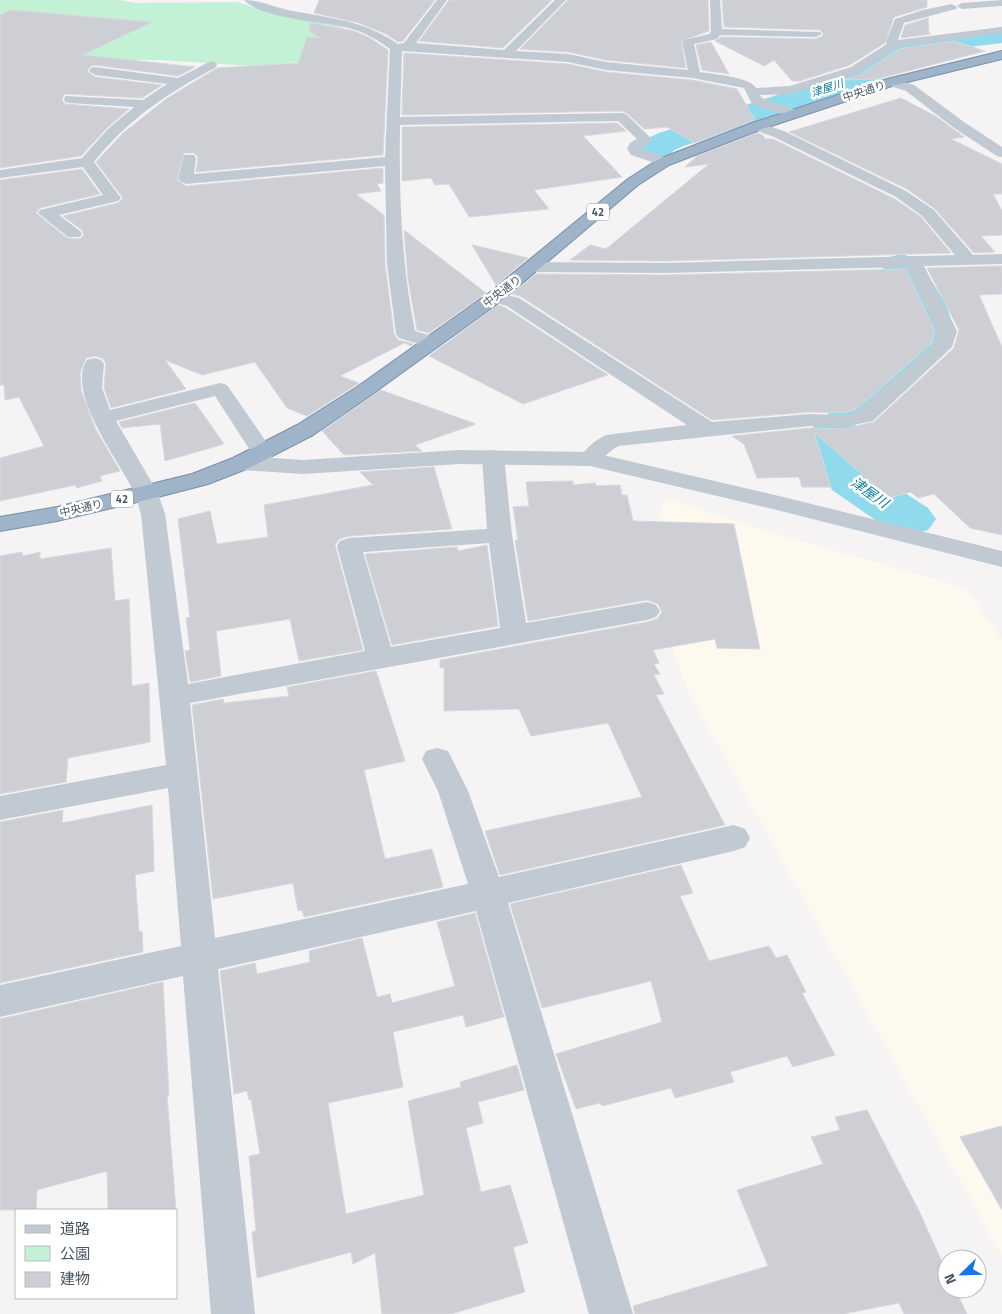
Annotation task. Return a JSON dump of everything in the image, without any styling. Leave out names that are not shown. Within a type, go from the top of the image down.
[{"type":"highway","name":"中央通り","points":[[0,524],[57,514],[200,479],[263,453],[305,430],[364,392],[495,297],[633,182],[664,162],[757,126],[785,112],[922,73],[1002,55]]},
{"type":"street","points":[[249,0],[259,6],[277,11],[355,26],[402,47],[568,58],[606,66],[692,74],[740,83],[749,86],[758,101],[763,105],[785,112]]},
{"type":"street","points":[[431,342],[406,334],[400,305],[392,192],[394,121],[402,47],[442,0]]},
{"type":"street","points":[[506,54],[561,0]]},
{"type":"street","points":[[692,74],[694,71],[688,42],[713,37],[717,32],[715,0]]},
{"type":"street","points":[[895,44],[892,42],[899,21],[927,12],[1002,3]]},
{"type":"street","points":[[986,22],[1002,30]]},
{"type":"street","points":[[752,92],[791,90],[855,70],[895,44],[1002,30]]},
{"type":"street","points":[[717,32],[816,34]]},
{"type":"street","points":[[0,174],[86,162],[122,122],[179,82],[211,66]]},
{"type":"street","points":[[94,71],[179,82]]},
{"type":"street","points":[[891,82],[910,88],[959,125],[1002,153]]},
{"type":"street","points":[[70,99],[148,104]]},
{"type":"street","points":[[394,121],[621,116],[646,140],[635,146],[636,152],[664,162]]},
{"type":"street","points":[[757,126],[779,134],[901,194],[928,214],[968,260]]},
{"type":"street","points":[[189,158],[186,179],[393,162]]},
{"type":"street","points":[[74,234],[46,213],[113,198],[86,162]]},
{"type":"street","points":[[532,268],[665,268],[1002,259]]},
{"type":"street","points":[[590,459],[604,445],[614,440],[810,420],[843,422],[865,416],[942,346],[947,331],[913,261]]},
{"type":"street","points":[[495,297],[513,302],[708,429]]},
{"type":"street","points":[[94,364],[92,388],[104,418],[146,493],[154,514],[183,774],[233,1314]]},
{"type":"street","points":[[104,418],[220,389],[263,453]]},
{"type":"street","points":[[493,456],[500,534],[514,634]]},
{"type":"street","points":[[241,463],[304,467],[493,456],[590,459],[1002,558]]},
{"type":"street","points":[[380,658],[349,546],[500,534]]},
{"type":"street","points":[[175,696],[648,611]]},
{"type":"street","points":[[437,760],[453,791],[488,894],[611,1314]]},
{"type":"street","points":[[0,808],[183,774]]},
{"type":"street","points":[[0,1002],[734,838]]},
{"type":"shaded area","points":[[666,498],[756,528],[966,588],[1002,640],[1002,1256],[688,691],[671,645],[657,523]]},
{"type":"green space","points":[[0,0],[119,0],[136,3],[237,2],[263,10],[339,26],[375,42],[383,55],[252,66],[161,60],[108,60],[58,64],[0,112]]},
{"type":"building","points":[[319,0],[435,0],[403,41],[398,42],[386,34],[359,23],[314,13]]},
{"type":"building","points":[[449,0],[552,0],[503,48],[419,41]]},
{"type":"building","points":[[568,0],[708,0],[709,31],[681,41],[686,68],[606,60],[568,52],[520,49]]},
{"type":"building","points":[[722,0],[927,0],[927,7],[894,17],[885,43],[850,65],[800,81],[792,81],[774,60],[764,66],[715,41],[721,37],[816,39],[823,36],[823,33],[820,30],[724,27]]},
{"type":"building","points":[[11,10],[152,22],[83,55],[195,67],[178,76],[91,66],[87,71],[95,77],[162,85],[142,98],[64,94],[62,100],[65,104],[129,109],[107,128],[81,156],[0,168],[0,15]]},
{"type":"building","points":[[928,18],[929,33],[931,34],[901,38],[905,25]]},
{"type":"building","points":[[311,23],[354,31],[370,38],[388,50],[383,155],[196,172],[198,157],[194,153],[184,153],[177,180],[186,186],[383,168],[383,183],[377,184],[381,191],[356,194],[384,215],[385,264],[394,334],[398,340],[413,344],[411,346],[404,343],[340,376],[359,383],[307,416],[287,408],[255,362],[202,375],[165,360],[186,389],[111,408],[104,388],[106,363],[102,358],[95,356],[86,358],[80,373],[81,390],[95,428],[120,471],[100,476],[102,481],[77,488],[75,485],[0,501],[0,458],[44,446],[19,397],[5,400],[4,385],[0,385],[0,180],[82,169],[100,194],[40,208],[36,213],[67,238],[80,239],[84,235],[82,230],[63,216],[118,203],[123,198],[96,162],[122,134],[166,99],[217,68],[298,63],[307,37],[321,38],[309,31]]},
{"type":"building","points":[[954,41],[985,51],[877,79],[843,80],[860,75],[899,49]]},
{"type":"building","points":[[711,42],[729,74],[702,70],[696,45]]},
{"type":"building","points":[[404,53],[568,64],[606,72],[692,80],[737,89],[755,120],[695,143],[667,127],[644,129],[627,113],[621,111],[402,115]]},
{"type":"building","points":[[901,98],[937,117],[964,137],[951,139],[1002,164],[1002,194],[993,194],[1002,211],[1002,235],[981,236],[995,252],[974,253],[935,209],[907,189],[789,132]]},
{"type":"building","points":[[617,123],[626,131],[583,136],[622,177],[534,190],[549,209],[469,217],[449,184],[435,185],[431,178],[402,181],[402,127]]},
{"type":"building","points":[[757,133],[763,135],[765,139],[773,139],[895,199],[921,217],[951,253],[665,261],[570,260],[590,245],[606,249],[709,164],[685,167],[697,156]]},
{"type":"building","points":[[404,230],[486,293],[429,333],[417,330],[408,279]]},
{"type":"building","points":[[472,245],[528,258],[496,285]]},
{"type":"building","points":[[1002,266],[1002,294],[979,295],[1002,347],[1002,535],[970,528],[934,494],[918,498],[911,492],[889,498],[814,432],[831,487],[802,487],[799,477],[757,478],[744,444],[732,436],[810,428],[843,429],[874,422],[954,348],[959,330],[927,268]]},
{"type":"building","points":[[906,269],[935,331],[931,344],[857,409],[843,413],[810,412],[712,420],[520,296],[512,294],[536,274],[665,275]]},
{"type":"building","points":[[498,305],[506,308],[608,375],[523,404],[429,356]]},
{"type":"building","points":[[381,390],[476,424],[415,445],[422,451],[344,455],[322,431]]},
{"type":"building","points":[[195,403],[224,444],[165,461],[160,424],[122,428],[119,422]]},
{"type":"building","points":[[434,467],[452,529],[349,536],[339,539],[335,545],[363,650],[299,661],[290,619],[216,631],[221,676],[190,682],[185,651],[190,650],[186,618],[190,617],[178,519],[210,511],[217,544],[268,537],[264,505],[373,485],[360,472]]},
{"type":"building","points":[[573,481],[573,485],[595,483],[596,486],[620,485],[622,495],[627,495],[633,521],[734,524],[760,649],[717,648],[715,639],[653,650],[659,663],[654,664],[660,674],[654,675],[664,694],[656,695],[725,825],[500,875],[485,831],[642,797],[608,723],[531,736],[519,709],[444,711],[444,667],[440,668],[440,660],[647,622],[657,619],[662,612],[658,604],[647,600],[528,621],[515,540],[518,540],[513,507],[529,506],[526,482]]},
{"type":"building","points":[[487,545],[498,626],[392,645],[365,554],[457,547],[458,551]]},
{"type":"building","points":[[111,548],[115,601],[129,599],[132,686],[149,683],[150,742],[68,758],[66,782],[0,794],[0,556],[22,552],[23,556],[40,552],[40,559]]},
{"type":"building","points":[[376,671],[405,761],[364,770],[385,859],[432,849],[443,887],[304,917],[302,910],[298,911],[293,883],[213,899],[192,705],[223,699],[224,703],[289,696],[287,687]]},
{"type":"building","points":[[152,805],[154,871],[135,875],[139,932],[142,931],[143,952],[0,983],[0,822],[63,810],[62,823]]},
{"type":"building","points":[[681,865],[693,893],[680,896],[709,961],[769,946],[776,958],[787,955],[806,992],[802,993],[835,1055],[793,1067],[787,1056],[730,1072],[734,1082],[675,1098],[671,1088],[602,1106],[600,1103],[576,1109],[556,1054],[662,1022],[651,981],[542,1008],[510,904]]},
{"type":"building","points":[[475,913],[504,1017],[466,1027],[463,1015],[393,1032],[403,1087],[328,1103],[346,1214],[424,1195],[408,1101],[461,1087],[460,1082],[517,1065],[524,1090],[478,1102],[483,1123],[466,1128],[481,1192],[510,1185],[528,1243],[513,1247],[525,1292],[451,1314],[382,1314],[375,1253],[353,1264],[351,1252],[257,1278],[252,1232],[256,1231],[249,1156],[260,1154],[251,1099],[249,1100],[247,1091],[234,1094],[220,971],[255,963],[257,974],[310,962],[309,951],[362,938],[377,997],[390,994],[392,1003],[455,986],[437,922]]},
{"type":"building","points":[[163,982],[169,1095],[167,1096],[176,1209],[108,1209],[107,1171],[37,1190],[36,1209],[0,1210],[0,1019]]},
{"type":"building","points":[[867,1110],[919,1211],[937,1251],[937,1299],[960,1299],[967,1314],[904,1314],[899,1303],[843,1314],[635,1314],[633,1306],[768,1266],[737,1190],[823,1164],[811,1137],[840,1130],[835,1117]]},
{"type":"building","points":[[1002,1126],[1002,1210],[960,1137]]},
{"type":"waterway","name":"津屋川","points":[[657,151],[655,147],[670,140],[870,74],[903,50],[913,46],[1002,35]]},
{"type":"waterway","name":"津屋川","points":[[849,410],[898,373],[911,361],[929,338],[931,328],[928,312],[901,266]]},
{"type":"waterway","name":"津屋川","points":[[835,430],[838,457],[850,479],[909,519]]}]
